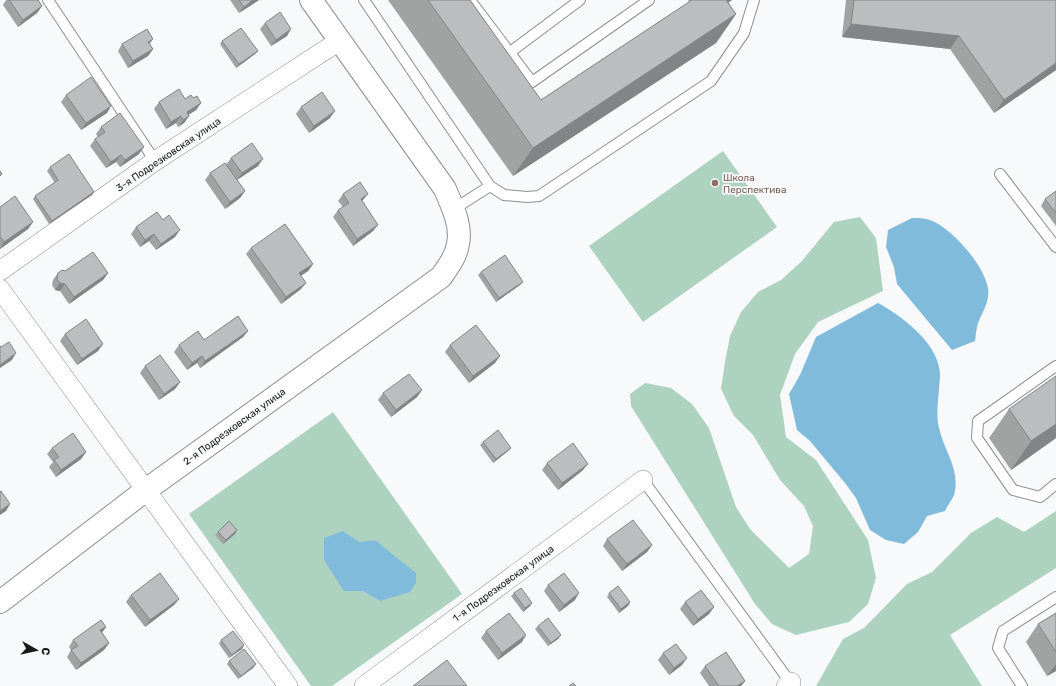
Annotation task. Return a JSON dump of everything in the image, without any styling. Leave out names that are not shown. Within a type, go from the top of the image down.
[{"type":"street","points":[[311,0],[445,189],[454,209]]},
{"type":"street","name":"3-я Подрезковская улица","points":[[0,271],[155,161],[339,41]]},
{"type":"street","name":"2-я Подрезковская улица","points":[[0,602],[146,490],[441,277],[452,261],[458,244],[458,226],[454,209]]},
{"type":"street","points":[[0,289],[288,686]]},
{"type":"street","name":"1-я Подрезковская улица","points":[[364,686],[644,480]]},
{"type":"lane","points":[[48,0],[155,161]]},
{"type":"lane","points":[[364,0],[490,186],[504,195],[527,197],[539,196],[711,81],[744,33],[754,0]]},
{"type":"lane","points":[[470,0],[532,82],[649,0]]},
{"type":"lane","points":[[509,53],[580,0]]},
{"type":"lane","points":[[1000,174],[1056,247]]},
{"type":"lane","points":[[454,209],[490,186]]},
{"type":"lane","points":[[1056,366],[978,421],[977,438],[1013,490],[1040,497],[1056,484]]},
{"type":"lane","points":[[644,480],[790,685]]},
{"type":"lane","points":[[1022,686],[998,648],[1003,631],[1056,597]]},
{"type":"green space","points":[[723,151],[777,227],[643,322],[589,246]]},
{"type":"green space","points":[[860,217],[876,238],[883,291],[818,322],[795,354],[780,395],[786,437],[816,460],[868,540],[876,578],[868,604],[849,622],[796,635],[772,624],[755,604],[631,406],[630,394],[645,383],[671,388],[692,404],[709,428],[736,507],[750,529],[789,568],[809,554],[813,526],[804,506],[780,480],[753,435],[734,416],[721,389],[725,362],[730,336],[741,312],[758,292],[781,280],[801,262],[834,222]]},
{"type":"green space","points":[[333,412],[462,594],[332,686],[311,686],[189,514]],"holes":[[[343,531],[360,542],[380,601],[362,591]]]},
{"type":"green space","points":[[1056,511],[1056,568],[950,635],[982,686],[816,686],[843,639],[864,628],[907,584],[932,572],[971,533],[997,517],[1024,532]]},
{"type":"water","points":[[912,218],[923,218],[939,224],[966,248],[980,269],[988,288],[988,297],[986,306],[977,325],[975,341],[952,350],[897,284],[894,267],[886,247],[888,230]]},
{"type":"water","points":[[878,303],[908,323],[926,341],[938,362],[940,373],[938,422],[941,436],[954,469],[956,486],[954,495],[945,511],[927,516],[918,532],[904,544],[886,540],[870,530],[856,498],[810,441],[797,430],[789,394],[800,375],[816,337]]},
{"type":"water","points":[[343,531],[360,542],[375,540],[416,573],[416,583],[410,592],[380,601],[362,591],[344,591],[324,560],[324,538]]},
{"type":"building","points":[[9,0],[38,0],[42,6],[23,20]]},
{"type":"building","points":[[239,0],[253,0],[244,7]]},
{"type":"building","points":[[428,0],[470,0],[541,100],[692,0],[726,0],[736,14],[533,148]]},
{"type":"building","points":[[854,0],[1056,0],[1056,63],[1004,100],[959,36],[851,24]]},
{"type":"building","points":[[280,12],[291,29],[276,40],[265,23]]},
{"type":"building","points":[[241,28],[258,51],[239,64],[222,41]]},
{"type":"building","points":[[147,29],[153,39],[148,42],[153,49],[133,61],[122,44]]},
{"type":"building","points":[[91,77],[111,106],[86,123],[66,95]]},
{"type":"building","points":[[179,89],[185,99],[191,95],[193,98],[197,96],[201,103],[187,112],[189,116],[183,120],[181,116],[171,122],[159,102]]},
{"type":"building","points":[[322,92],[335,111],[314,126],[301,107]]},
{"type":"building","points":[[120,113],[144,147],[125,160],[121,155],[111,162],[95,139],[105,132],[101,127]]},
{"type":"building","points":[[252,143],[263,159],[242,173],[231,158]]},
{"type":"building","points":[[69,154],[94,192],[52,221],[35,196],[58,180],[50,167]]},
{"type":"building","points":[[225,163],[245,191],[230,202],[210,173]]},
{"type":"building","points":[[360,182],[368,194],[361,199],[378,225],[357,239],[338,210],[349,203],[343,194]]},
{"type":"building","points":[[1056,191],[1056,213],[1045,199]]},
{"type":"building","points":[[15,196],[33,222],[4,242],[0,236],[0,207]]},
{"type":"building","points":[[157,212],[163,220],[169,215],[180,230],[161,244],[154,234],[145,240],[136,227]]},
{"type":"building","points":[[285,224],[313,264],[299,273],[306,283],[286,297],[251,248]]},
{"type":"building","points":[[93,252],[108,273],[74,297],[65,284],[60,283],[57,279],[58,273],[62,270],[65,271]]},
{"type":"building","points":[[505,255],[523,282],[499,298],[481,272]]},
{"type":"building","points":[[238,316],[248,331],[205,361],[202,356],[192,363],[179,345],[198,331],[204,340]]},
{"type":"building","points":[[86,319],[103,344],[82,359],[65,334]]},
{"type":"building","points":[[476,325],[500,356],[473,376],[450,345]]},
{"type":"building","points":[[9,342],[16,353],[0,365],[0,346],[1,347]]},
{"type":"building","points":[[160,355],[180,382],[164,394],[145,366]]},
{"type":"building","points":[[409,374],[422,390],[396,410],[383,393]]},
{"type":"building","points":[[1056,376],[1056,424],[1031,441],[1009,409]]},
{"type":"building","points":[[498,430],[511,448],[496,459],[483,442]]},
{"type":"building","points":[[73,433],[86,452],[61,470],[54,460],[59,457],[52,448]]},
{"type":"building","points":[[573,443],[588,464],[562,483],[547,463]]},
{"type":"building","points":[[1,491],[10,504],[0,511],[0,492]]},
{"type":"building","points":[[633,520],[652,545],[627,564],[607,539]]},
{"type":"building","points":[[229,521],[237,530],[226,540],[218,532]]},
{"type":"building","points":[[160,573],[179,599],[150,620],[131,595]]},
{"type":"building","points":[[564,573],[579,593],[564,605],[548,585]]},
{"type":"building","points":[[618,586],[630,602],[621,609],[609,593]]},
{"type":"building","points":[[521,588],[532,603],[525,608],[514,593]]},
{"type":"building","points":[[701,590],[714,607],[698,619],[685,602]]},
{"type":"building","points":[[509,613],[526,635],[502,653],[486,631]]},
{"type":"building","points":[[1056,613],[1056,652],[1038,624]]},
{"type":"building","points":[[548,618],[561,635],[551,643],[538,626]]},
{"type":"building","points":[[101,620],[106,627],[100,630],[109,643],[81,663],[71,650],[78,646],[73,640]]},
{"type":"building","points":[[233,631],[244,645],[232,655],[221,640]]},
{"type":"building","points":[[676,644],[687,658],[674,668],[663,653]]},
{"type":"building","points":[[244,649],[256,664],[241,676],[229,661]]},
{"type":"building","points":[[726,652],[745,681],[737,686],[719,686],[705,666]]},
{"type":"building","points":[[447,660],[467,686],[413,686]]},
{"type":"building","points":[[573,683],[576,686],[569,686]]},
{"type":"place","name":"Школа Перспектива","points":[[715,183]]}]
